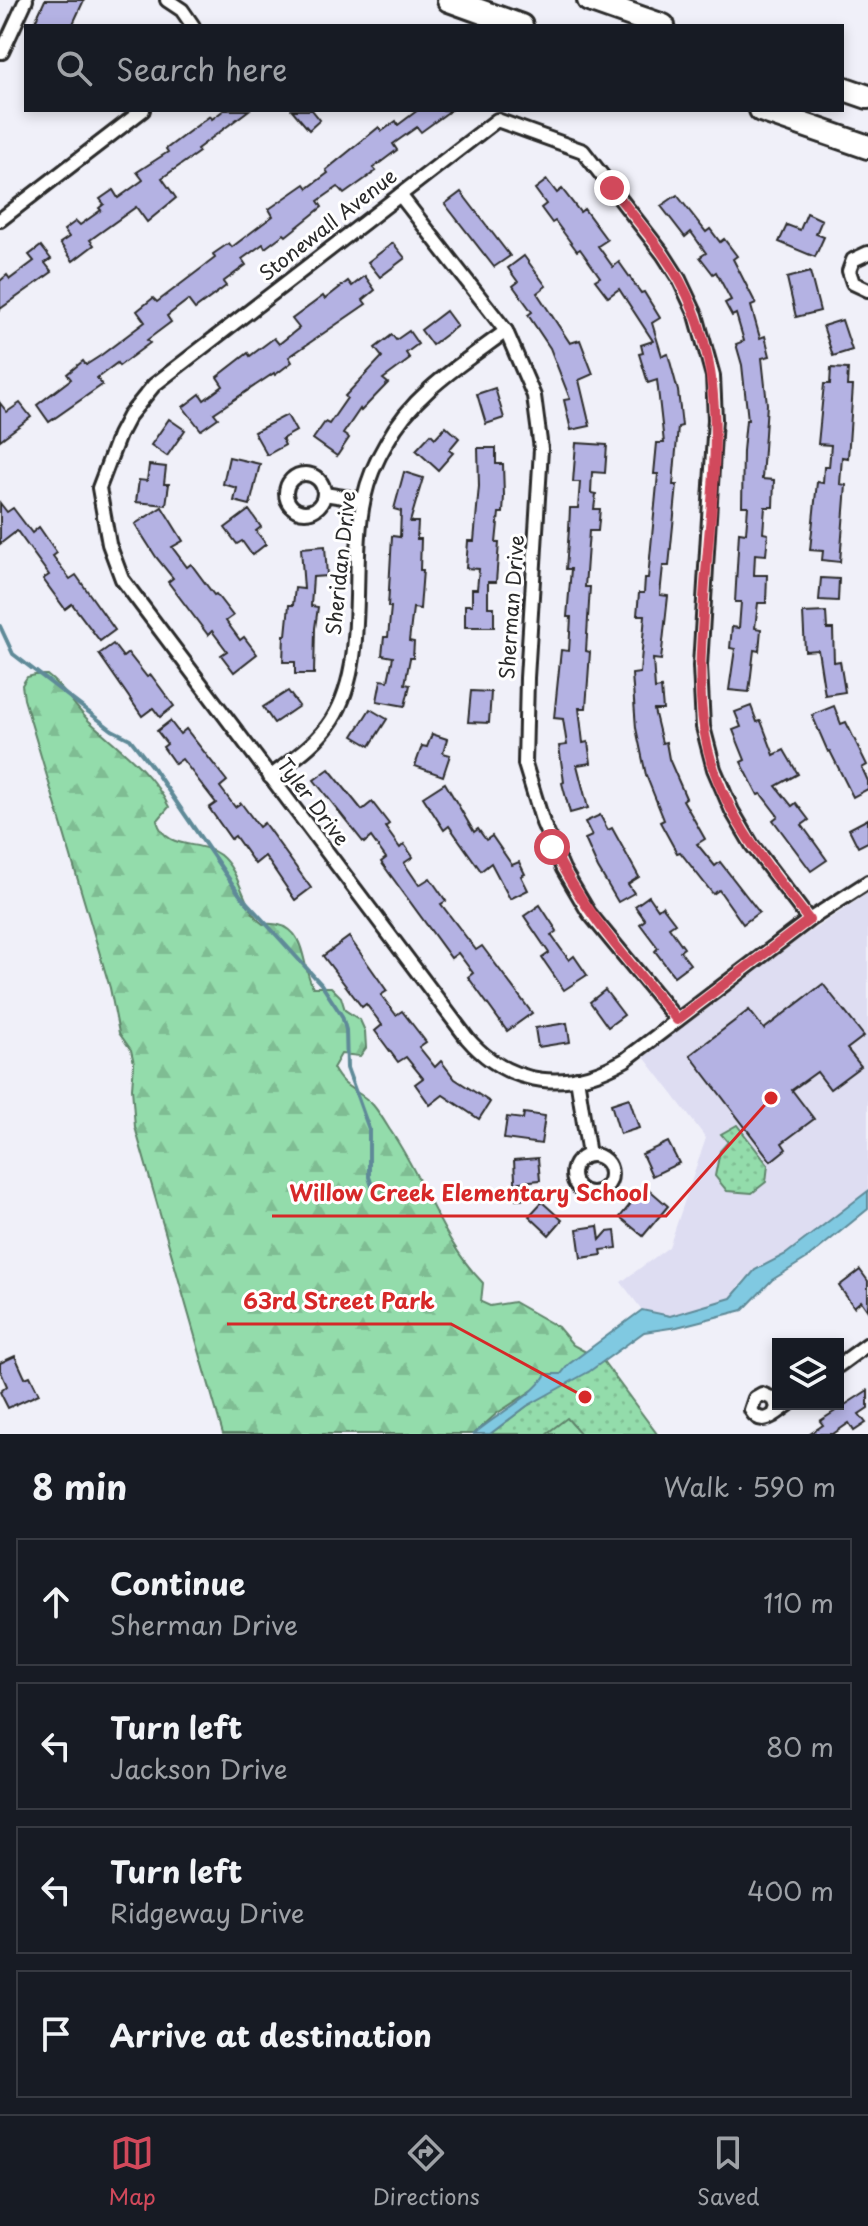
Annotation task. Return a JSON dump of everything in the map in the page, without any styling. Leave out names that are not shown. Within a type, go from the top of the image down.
[{"type":"highway","points":[[449,0],[515,24]]},
{"type":"highway","points":[[589,0],[657,24]]},
{"type":"highway","points":[[844,89],[868,97]]},
{"type":"highway","points":[[767,112],[868,147]]},
{"type":"street","points":[[2,52],[26,0]]},
{"type":"street","points":[[167,0],[182,10],[192,24]]},
{"type":"street","points":[[0,220],[140,112]]},
{"type":"street","name":"Stonewall Avenue","points":[[105,472],[129,416],[154,385],[497,120],[583,151],[679,279],[704,337],[713,376],[714,450],[700,666],[701,711],[708,750],[722,790],[740,827],[809,920]]},
{"type":"street","name":"Sherman Drive","points":[[400,195],[506,331],[534,396],[541,449],[525,764],[552,847],[589,913],[677,1020]]},
{"type":"street","points":[[868,253],[853,260],[849,271],[853,283],[868,290]]},
{"type":"street","name":"Sheridan Drive","points":[[270,777],[318,738],[332,719],[350,675],[363,500],[387,442],[407,412],[429,389],[506,331]]},
{"type":"street","name":"Tyler Drive","points":[[105,472],[99,488],[109,544],[122,579],[475,1047],[497,1065],[537,1080],[577,1078],[609,1069],[809,920],[868,882]]},
{"type":"street","points":[[324,494],[363,500]]},
{"type":"street","points":[[577,1078],[589,1155]]},
{"type":"street","points":[[844,1362],[868,1344]]},
{"type":"street","points":[[774,1415],[781,1410]]},
{"type":"shaded area","points":[[868,893],[868,1191],[786,1254],[744,1280],[731,1298],[670,1316],[642,1310],[621,1282],[669,1247],[706,1138],[644,1057],[795,942]]},
{"type":"green space","points":[[47,675],[53,680],[89,721],[153,782],[169,807],[157,821],[161,831],[176,841],[203,847],[220,855],[233,871],[256,918],[263,924],[288,928],[295,936],[313,987],[331,987],[341,997],[345,1010],[360,1020],[365,1031],[366,1048],[360,1056],[341,1054],[333,1068],[342,1082],[373,1105],[382,1117],[455,1248],[483,1283],[481,1302],[490,1306],[514,1302],[558,1327],[573,1345],[586,1352],[561,1374],[543,1379],[542,1384],[496,1414],[474,1434],[223,1434],[135,1127],[131,1050],[119,1033],[110,988],[24,699],[22,685],[27,677]]},
{"type":"green space","points":[[737,1125],[768,1165],[766,1182],[752,1193],[727,1191],[715,1176],[720,1151],[728,1142],[721,1134]]},
{"type":"green space","points":[[603,1361],[657,1434],[490,1434],[527,1406]]},
{"type":"green space","points":[[567,1418],[581,1434],[546,1434]]},
{"type":"water","points":[[868,1191],[868,1209],[809,1257],[772,1280],[743,1310],[644,1332],[590,1371],[527,1406],[490,1434],[474,1434],[523,1398],[546,1374],[561,1374],[569,1364],[642,1310],[670,1316],[731,1298],[755,1270],[786,1254]]},
{"type":"building","points":[[45,0],[84,0],[73,24],[34,24]]},
{"type":"building","points":[[221,112],[246,112],[162,178],[176,198],[147,222],[136,207],[90,240],[94,245],[73,261],[60,243],[69,237],[64,230],[76,221],[80,225],[101,210],[99,208],[104,204],[100,199],[113,190],[118,198],[143,180],[137,172],[168,152],[166,149],[210,116],[212,119]]},
{"type":"building","points":[[294,112],[314,112],[320,120],[309,130]]},
{"type":"building","points":[[415,112],[448,112],[421,132],[417,127],[393,144],[397,150],[373,168],[376,171],[344,194],[338,187],[318,201],[322,207],[286,236],[284,234],[265,248],[263,244],[242,259],[246,265],[223,282],[226,286],[195,309],[188,300],[167,316],[171,322],[147,340],[150,343],[97,378],[102,385],[49,422],[37,405],[71,379],[67,374],[83,361],[86,365],[145,322],[137,311],[153,298],[157,302],[215,258],[213,254],[229,243],[232,247],[273,216],[269,209],[305,184],[308,188],[379,127],[382,131],[396,121],[398,125]]},
{"type":"building","points":[[547,180],[557,193],[562,189],[580,212],[584,209],[607,240],[598,246],[613,267],[619,262],[641,293],[644,292],[660,318],[652,323],[662,356],[668,354],[678,391],[682,426],[678,427],[673,485],[677,485],[669,566],[663,566],[660,595],[668,596],[661,660],[653,659],[655,689],[661,688],[663,710],[654,710],[662,743],[666,742],[669,759],[686,798],[683,800],[705,839],[697,844],[715,866],[720,862],[759,912],[743,924],[719,890],[713,894],[680,852],[677,853],[660,822],[664,820],[646,775],[636,728],[632,674],[640,673],[645,615],[637,615],[639,593],[644,593],[645,578],[648,578],[658,474],[654,474],[657,443],[664,443],[657,380],[648,383],[639,354],[643,353],[641,345],[653,341],[619,289],[608,297],[595,280],[600,277],[580,249],[577,251],[541,208],[546,204],[535,189]]},
{"type":"building","points":[[461,192],[510,256],[494,267],[445,204]]},
{"type":"building","points":[[677,195],[706,232],[710,229],[720,242],[724,239],[737,256],[733,259],[756,304],[751,306],[760,338],[765,336],[770,356],[762,358],[767,404],[762,479],[774,480],[773,507],[765,507],[763,533],[768,534],[766,555],[755,554],[754,575],[767,575],[766,603],[758,603],[755,628],[761,629],[759,651],[754,650],[749,692],[729,690],[735,649],[730,648],[732,627],[739,628],[741,602],[735,602],[739,532],[746,533],[748,506],[742,506],[743,451],[748,420],[742,365],[736,344],[744,341],[736,314],[732,316],[725,303],[731,300],[716,272],[713,274],[700,257],[706,253],[691,232],[685,237],[661,206]]},
{"type":"building","points":[[807,213],[822,220],[816,234],[824,237],[815,257],[779,242],[787,225],[800,230]]},
{"type":"building","points":[[393,243],[405,258],[380,277],[368,262]]},
{"type":"building","points":[[41,246],[51,259],[45,263],[52,272],[0,309],[0,281],[7,275],[10,279],[34,261],[29,255]]},
{"type":"building","points":[[524,256],[546,286],[537,293],[570,343],[580,340],[593,374],[579,380],[590,426],[571,430],[564,400],[570,399],[550,348],[528,315],[532,312],[513,286],[518,282],[508,268]]},
{"type":"building","points":[[810,272],[820,311],[796,317],[787,278]]},
{"type":"building","points":[[365,276],[375,290],[363,300],[366,304],[289,357],[292,362],[275,375],[214,413],[218,418],[201,430],[183,407],[200,394],[204,400],[223,386],[217,377],[248,353],[250,356],[274,338],[279,344],[299,328],[292,319],[323,296],[325,299],[348,281],[352,286]]},
{"type":"building","points":[[446,311],[457,326],[432,345],[421,330]]},
{"type":"building","points":[[842,320],[852,350],[833,356],[823,326]]},
{"type":"building","points":[[409,331],[418,344],[406,353],[410,359],[383,379],[388,383],[360,409],[343,434],[349,438],[337,456],[313,439],[325,422],[329,424],[347,398],[345,396],[382,357],[375,348],[392,335],[396,340]]},
{"type":"building","points":[[831,368],[848,369],[847,386],[853,386],[848,458],[842,457],[840,484],[846,485],[840,562],[822,560],[823,551],[810,550],[817,482],[823,483],[824,467],[829,467],[831,445],[818,444],[824,384],[830,384]]},
{"type":"building","points":[[495,388],[504,418],[486,424],[477,394]]},
{"type":"building","points":[[0,403],[7,412],[20,403],[31,417],[0,440]]},
{"type":"building","points":[[287,415],[296,431],[282,439],[285,445],[267,455],[254,432]]},
{"type":"building","points":[[169,419],[185,430],[167,456],[151,445]]},
{"type":"building","points":[[446,426],[459,438],[449,450],[453,453],[438,470],[416,450],[431,434],[435,438]]},
{"type":"building","points":[[576,443],[607,445],[605,473],[592,472],[591,493],[596,494],[594,509],[600,509],[598,531],[589,531],[585,587],[590,587],[586,651],[590,652],[586,708],[579,708],[583,743],[588,742],[591,763],[577,765],[588,808],[570,813],[562,783],[559,746],[567,745],[563,719],[554,718],[561,650],[569,651],[571,617],[567,617],[571,569],[566,569],[570,508],[578,508],[580,482],[573,482]]},
{"type":"building","points":[[478,448],[496,448],[496,464],[503,464],[503,513],[499,513],[496,582],[488,582],[488,607],[494,607],[494,627],[465,627],[465,605],[472,605],[472,589],[477,589],[479,569],[466,568],[468,541],[474,541],[479,486]]},
{"type":"building","points":[[229,457],[260,464],[250,505],[234,501],[237,488],[223,484]]},
{"type":"building","points":[[149,465],[166,467],[164,484],[169,484],[166,505],[136,502],[139,480],[147,481]]},
{"type":"building","points":[[404,472],[423,478],[410,522],[418,522],[420,570],[423,570],[420,609],[413,608],[409,641],[414,642],[413,658],[410,658],[405,684],[410,685],[405,706],[377,701],[381,680],[388,681],[393,657],[382,655],[384,637],[388,637],[391,607],[388,607],[392,536],[400,537],[401,511],[394,509]]},
{"type":"building","points":[[0,503],[7,512],[13,508],[32,533],[39,527],[57,553],[53,556],[70,579],[76,575],[115,630],[100,641],[72,604],[65,609],[43,579],[49,575],[17,531],[0,544]]},
{"type":"building","points":[[162,507],[183,541],[172,547],[187,567],[191,564],[216,594],[233,616],[226,621],[240,640],[244,637],[257,654],[234,672],[221,655],[227,651],[212,631],[208,635],[168,582],[173,578],[135,524]]},
{"type":"building","points":[[249,510],[261,527],[256,531],[266,544],[252,555],[242,541],[237,544],[225,528]]},
{"type":"building","points":[[325,546],[327,576],[313,577],[311,606],[318,607],[314,674],[295,674],[295,662],[283,662],[284,635],[295,588],[304,589],[301,548]]},
{"type":"building","points":[[821,578],[839,579],[838,601],[819,600]]},
{"type":"building","points":[[826,612],[827,629],[833,629],[834,662],[840,661],[845,692],[825,695],[818,650],[805,651],[803,613]]},
{"type":"building","points":[[113,644],[123,657],[128,653],[147,677],[151,675],[174,706],[160,717],[153,708],[142,716],[99,654]]},
{"type":"building","points":[[288,691],[299,706],[274,723],[263,707]]},
{"type":"building","points":[[471,691],[491,692],[489,723],[468,722]]},
{"type":"building","points":[[751,706],[757,722],[761,721],[774,755],[784,750],[798,774],[776,786],[792,806],[796,803],[809,820],[802,825],[827,860],[811,871],[773,820],[778,816],[761,794],[758,795],[741,762],[745,760],[733,730],[741,727],[735,712]]},
{"type":"building","points":[[834,706],[841,724],[846,722],[867,765],[862,768],[868,789],[853,797],[812,715]]},
{"type":"building","points":[[370,709],[387,719],[370,746],[353,736]]},
{"type":"building","points":[[170,721],[180,734],[186,729],[227,781],[220,787],[235,807],[241,803],[259,827],[264,823],[311,888],[295,900],[265,856],[255,864],[235,836],[231,839],[209,808],[216,803],[182,759],[175,764],[163,747],[167,744],[157,731]]},
{"type":"building","points":[[432,734],[447,739],[443,753],[450,755],[443,776],[415,766],[422,746],[427,747]]},
{"type":"building","points":[[329,769],[362,810],[372,802],[389,824],[385,827],[400,848],[404,844],[413,857],[404,863],[419,885],[430,878],[446,901],[441,904],[476,950],[482,946],[532,1013],[507,1031],[468,977],[473,973],[458,953],[451,958],[381,862],[386,858],[371,837],[364,843],[314,780]]},
{"type":"building","points":[[445,783],[474,832],[478,829],[486,840],[492,836],[512,865],[519,862],[528,890],[510,899],[491,863],[481,871],[449,826],[444,830],[423,797]]},
{"type":"building","points":[[600,815],[608,830],[612,828],[639,877],[628,884],[634,893],[618,902],[585,839],[592,836],[585,822]]},
{"type":"building","points":[[868,819],[868,842],[858,847],[849,829]]},
{"type":"building","points":[[649,896],[658,909],[662,906],[675,923],[669,927],[684,948],[680,951],[690,964],[674,976],[640,924],[645,920],[635,906]]},
{"type":"building","points":[[540,905],[557,931],[551,935],[569,960],[574,956],[587,975],[564,990],[542,958],[549,953],[524,916]]},
{"type":"building","points":[[349,937],[387,991],[381,995],[396,1015],[402,1011],[426,1042],[419,1047],[435,1067],[441,1061],[455,1079],[490,1102],[479,1119],[443,1095],[430,1105],[415,1084],[423,1078],[406,1057],[398,1062],[375,1031],[382,1025],[366,1004],[362,1007],[323,956]]},
{"type":"building","points":[[823,984],[864,1036],[847,1049],[861,1066],[830,1089],[817,1072],[792,1090],[814,1119],[782,1143],[786,1149],[771,1161],[690,1055],[749,1010],[764,1029]]},
{"type":"building","points":[[605,990],[624,1015],[608,1027],[590,1002]]},
{"type":"building","points":[[567,1023],[570,1042],[538,1047],[535,1028]]},
{"type":"building","points":[[629,1098],[639,1128],[620,1134],[611,1104]]},
{"type":"building","points":[[524,1113],[545,1116],[541,1144],[504,1139],[507,1117],[523,1119]]},
{"type":"building","points":[[668,1142],[679,1163],[652,1176],[642,1154]]},
{"type":"building","points":[[538,1158],[540,1180],[520,1182],[537,1198],[516,1199],[514,1160]]},
{"type":"building","points":[[645,1186],[668,1206],[643,1236],[620,1217]]},
{"type":"building","points":[[542,1202],[562,1220],[549,1235],[529,1216]]},
{"type":"building","points":[[598,1226],[600,1240],[607,1232],[615,1231],[617,1248],[601,1250],[602,1255],[581,1258],[577,1229]]},
{"type":"building","points":[[860,1270],[868,1281],[868,1311],[861,1301],[854,1307],[839,1286]]},
{"type":"building","points":[[15,1356],[25,1378],[30,1376],[39,1394],[8,1408],[0,1392],[7,1386],[0,1363]]},
{"type":"building","points":[[868,1390],[868,1408],[859,1414],[866,1423],[854,1431],[849,1423],[833,1434],[810,1434],[823,1425],[820,1421],[837,1410],[844,1410],[844,1406]]},
{"type":"waterway","points":[[0,626],[13,654],[112,730],[130,739],[240,895],[321,984],[342,1016],[346,1030],[347,1068],[369,1129],[369,1177],[372,1186]]},
{"type":"place","name":"Willow Creek Elementary School","points":[[771,1098]]},
{"type":"place","name":"63rd Street Park","points":[[585,1397]]},
{"type":"route","points":[[552,847],[589,913],[677,1020],[809,920],[740,827],[722,790],[708,750],[701,711],[700,666],[714,450],[713,376],[704,337],[679,279],[612,188]]}]
